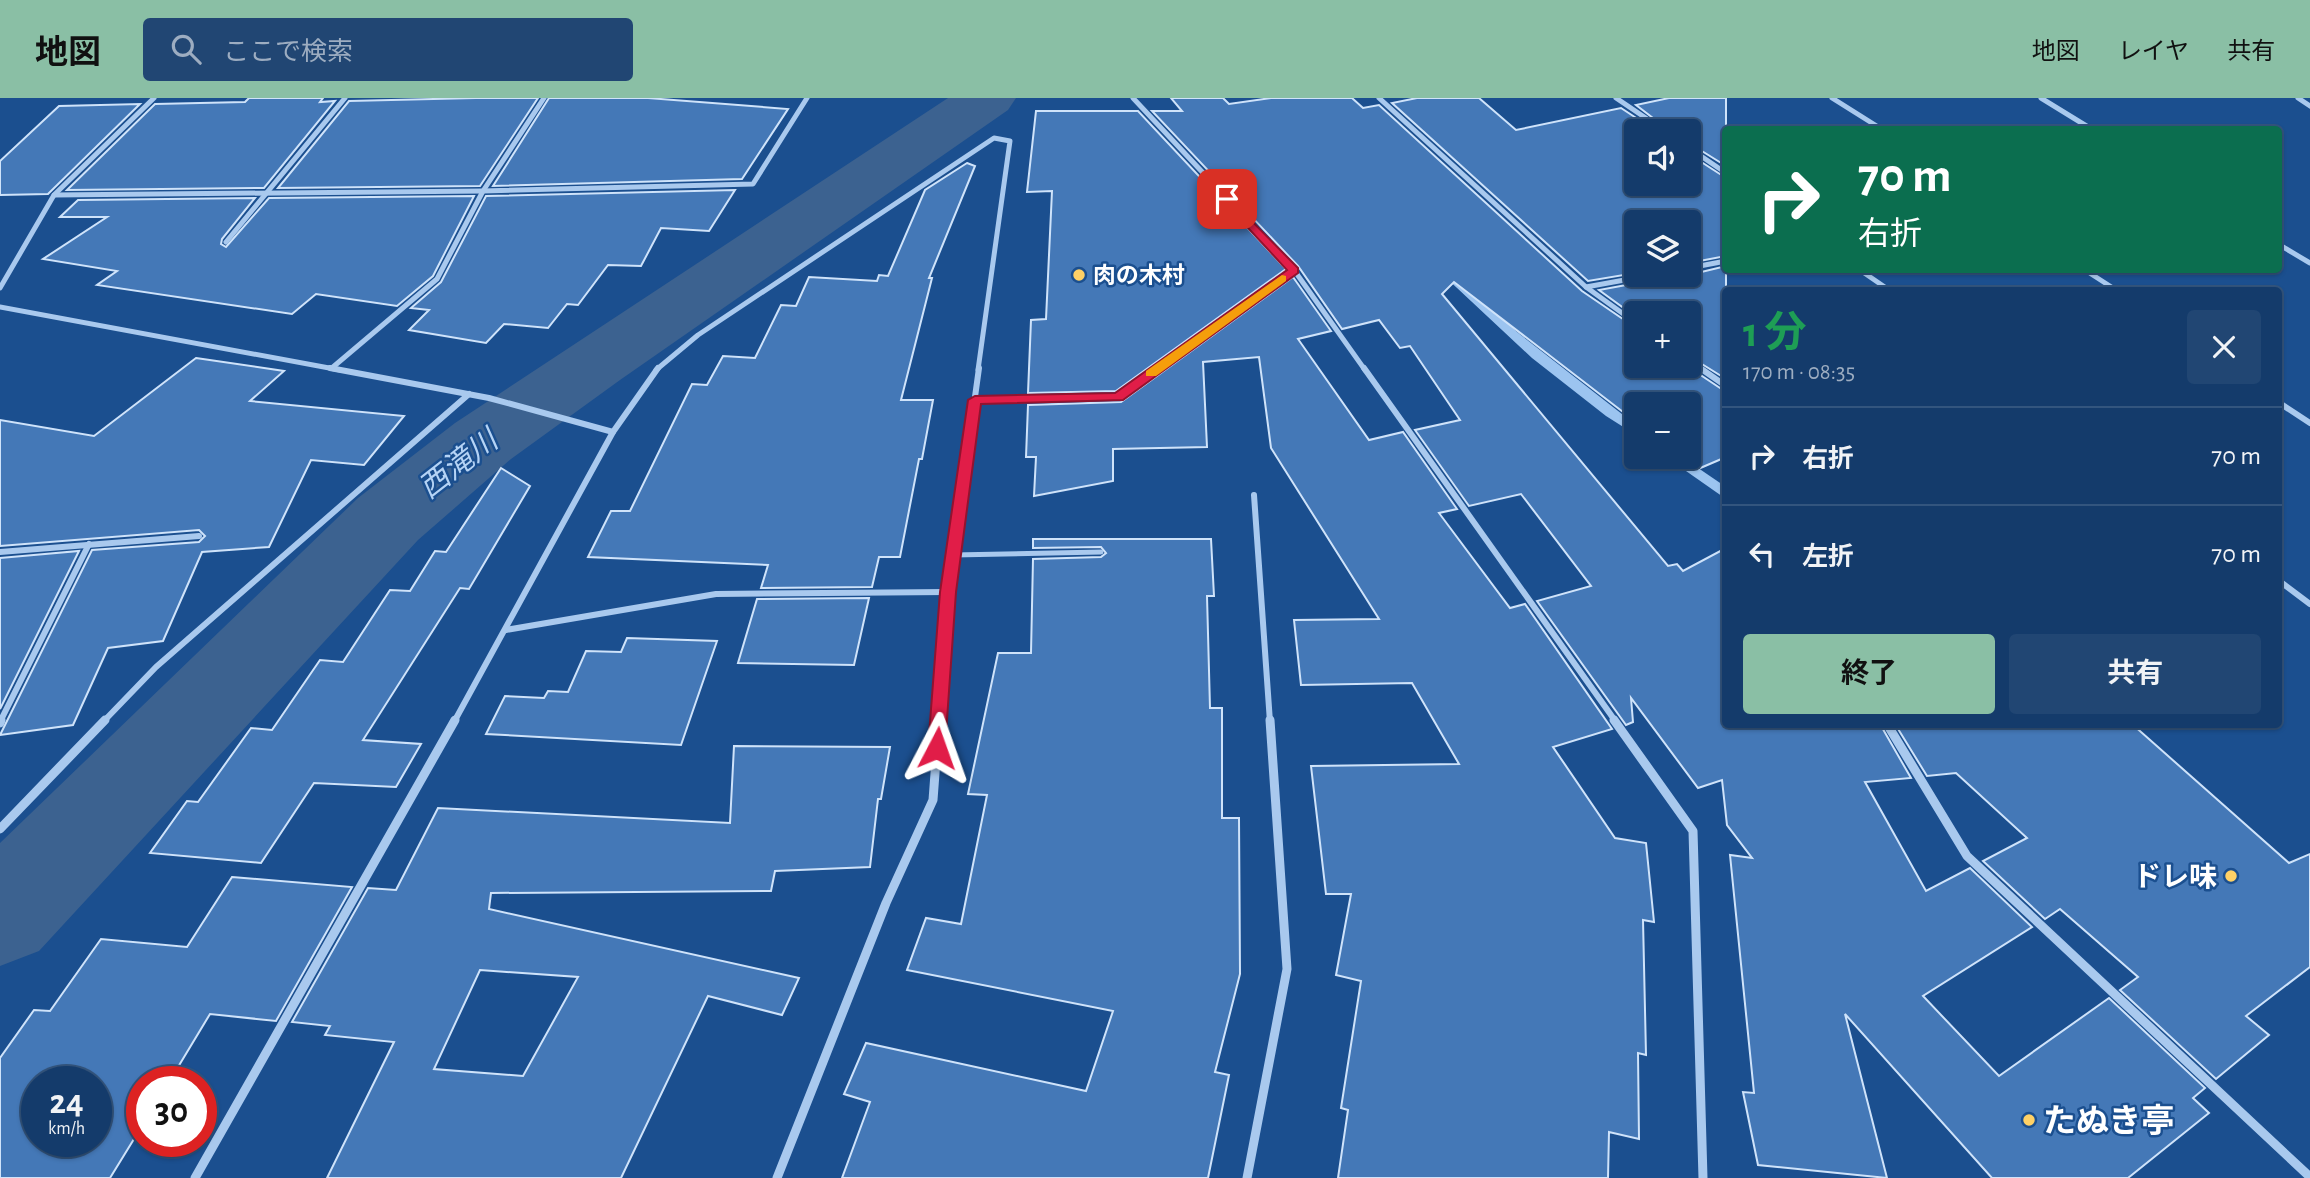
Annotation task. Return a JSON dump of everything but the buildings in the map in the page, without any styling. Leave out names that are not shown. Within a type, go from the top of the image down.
[{"type":"street","points":[[0,288],[54,195],[154,98]]},
{"type":"street","points":[[226,242],[345,98]]},
{"type":"street","points":[[333,368],[437,279],[483,191],[544,98]]},
{"type":"street","points":[[54,195],[483,191],[753,184],[807,98]]},
{"type":"street","points":[[1133,98],[1294,270],[1693,831],[1703,1178]]},
{"type":"street","points":[[1379,98],[1586,287],[1624,314]]},
{"type":"street","points":[[1616,98],[1647,119]]},
{"type":"street","points":[[1832,98],[1877,126]]},
{"type":"street","points":[[2041,98],[2086,126]]},
{"type":"street","points":[[2298,98],[2310,106]]},
{"type":"street","points":[[195,1178],[506,630],[613,432],[653,373],[698,335],[993,138],[1010,141],[948,592],[933,800],[886,903],[777,1178]]},
{"type":"street","points":[[1701,156],[1722,170]]},
{"type":"street","points":[[2282,246],[2310,263]]},
{"type":"street","points":[[1701,266],[1722,262]]},
{"type":"street","points":[[975,400],[1118,397],[1294,270]]},
{"type":"street","points":[[1864,273],[1885,287]]},
{"type":"street","points":[[2090,273],[2111,287]]},
{"type":"street","points":[[1586,287],[1624,280]]},
{"type":"street","points":[[0,307],[489,398],[613,432]]},
{"type":"street","points":[[1701,369],[1722,383]]},
{"type":"street","points":[[0,829],[156,667],[469,394]]},
{"type":"street","points":[[2282,405],[2310,423]]},
{"type":"street","points":[[1248,1178],[1287,969],[1254,495]]},
{"type":"street","points":[[0,552],[199,536]]},
{"type":"street","points":[[0,723],[89,544]]},
{"type":"street","points":[[2282,583],[2310,604]]},
{"type":"street","points":[[506,630],[716,594],[948,592]]},
{"type":"street","points":[[1889,728],[1967,856],[2310,1177]]},
{"type":"lane","points":[[953,555],[1101,552]]},
{"type":"waterway","name":"西滝川","points":[[0,916],[388,519],[483,441],[987,98]]},
{"type":"waterway","points":[[1445,271],[1537,355],[1624,422]]},
{"type":"waterway","points":[[1690,469],[1722,491]]},
{"type":"slow traffic","points":[[1151,374],[1282,279]]},
{"type":"place","name":"肉の木村","points":[[1079,275]]},
{"type":"place","name":"ドレ味","points":[[2231,876]]},
{"type":"place","name":"たぬき亭","points":[[2029,1120]]},
{"type":"route","points":[[937,748],[948,592],[975,400],[1118,397],[1294,270],[1227,199]]}]
